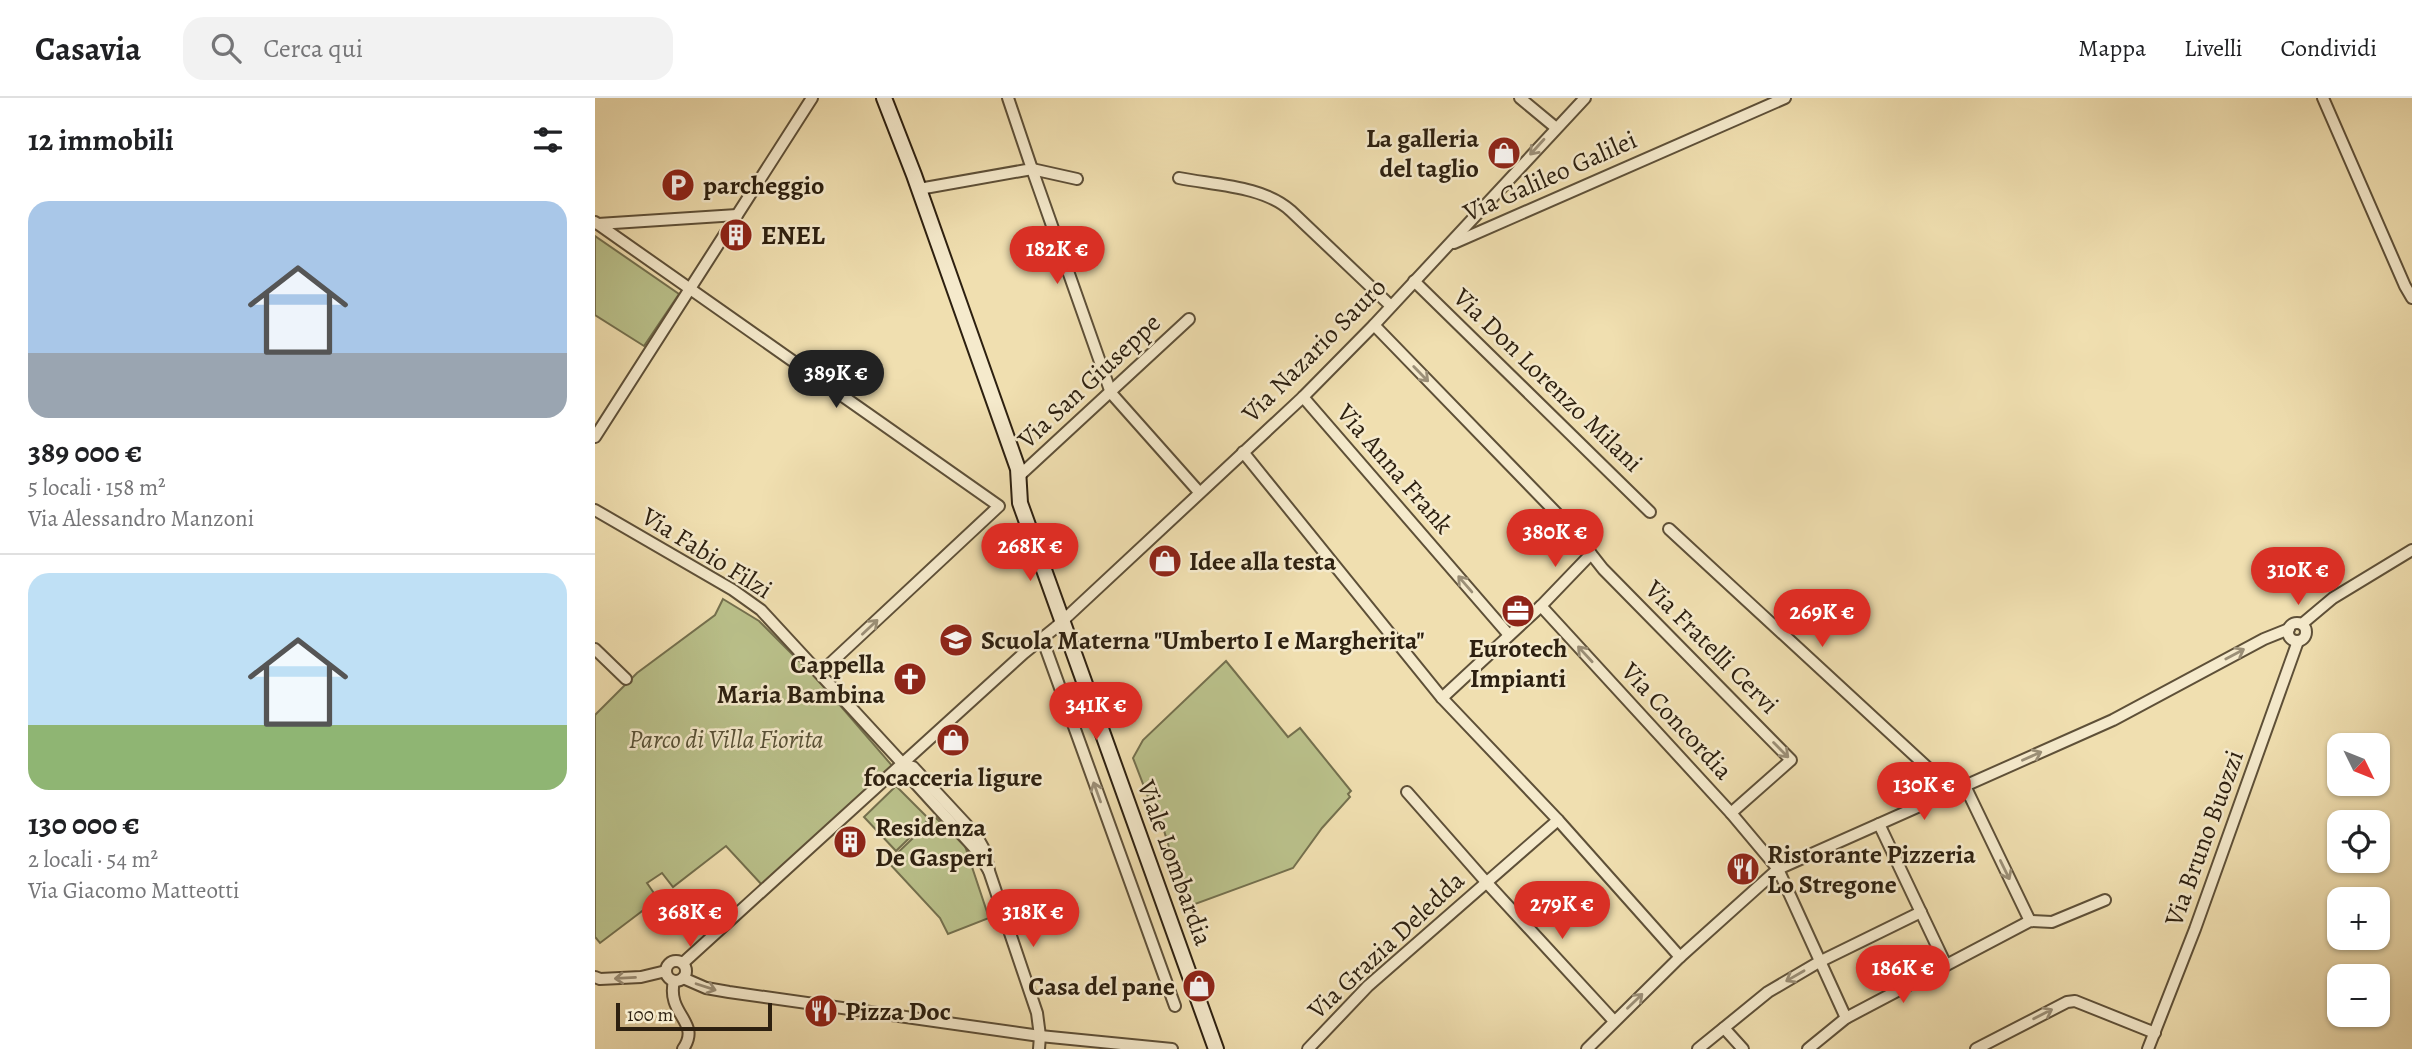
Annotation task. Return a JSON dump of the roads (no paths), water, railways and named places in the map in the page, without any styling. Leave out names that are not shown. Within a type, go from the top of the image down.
[{"type":"main road","name":"Viale Lombardia","points":[[884,98],[919,189],[1019,477],[1020,503],[1216,1049]]},
{"type":"street","points":[[595,437],[813,98]]},
{"type":"street","points":[[1008,98],[1111,393],[1199,492]]},
{"type":"street","points":[[1520,98],[1555,127]]},
{"type":"street","name":"Via Nazario Sauro","points":[[683,963],[1062,621],[1303,397],[1374,325],[1555,127],[1585,98]]},
{"type":"street","name":"Via Galileo Galilei","points":[[1448,246],[1785,98]]},
{"type":"street","points":[[2323,98],[2412,298]]},
{"type":"street","points":[[919,189],[1032,169],[1077,178]]},
{"type":"street","points":[[1178,178],[1275,198],[1391,306]]},
{"type":"street","points":[[596,223],[737,215]]},
{"type":"street","points":[[596,223],[999,506],[820,673]]},
{"type":"street","name":"Via Don Lorenzo Milani","points":[[1414,282],[1650,512]]},
{"type":"street","name":"Via San Giuseppe","points":[[1019,477],[1189,319]]},
{"type":"street","name":"Via Fratelli Cervi","points":[[1374,325],[1570,527],[1603,569],[1791,760],[1731,813]]},
{"type":"street","name":"Via Anna Frank","points":[[1303,397],[1509,635]]},
{"type":"street","points":[[1243,452],[1441,698],[1558,820],[1681,957]]},
{"type":"street","name":"Via Fabio Filzi","points":[[595,510],[755,605],[903,764],[913,767],[976,835],[985,851],[989,871],[1035,1008],[1040,1035],[1039,1049]]},
{"type":"street","points":[[1669,529],[1953,791]]},
{"type":"street","points":[[1587,1049],[1681,957],[1778,869],[2113,720],[2295,623],[2302,624],[2333,598],[2412,550]]},
{"type":"street","points":[[1441,698],[1541,606],[1591,554]]},
{"type":"street","name":"Via Concordia","points":[[1541,606],[1731,813],[1778,869],[1846,1018]]},
{"type":"street","points":[[2288,629],[2289,636],[2298,641],[2307,633],[2302,624]]},
{"type":"street","name":"Viale Lombardia","points":[[1042,638],[1175,1006]]},
{"type":"street","name":"Via Bruno Buozzi","points":[[2148,1049],[2298,641]]},
{"type":"street","points":[[595,649],[627,678]]},
{"type":"street","points":[[1965,786],[2030,921]]},
{"type":"street","points":[[1407,792],[1614,1021]]},
{"type":"street","name":"Via Grazia Deledda","points":[[1308,1049],[1368,986],[1558,820]]},
{"type":"street","points":[[1879,824],[1946,965]]},
{"type":"street","points":[[1808,1049],[1846,1018],[2030,921],[2052,922],[2105,900]]},
{"type":"street","points":[[1698,1049],[1768,992],[1819,962],[1921,912]]},
{"type":"street","points":[[597,978],[651,976],[666,971],[670,962],[683,963],[686,972],[679,979],[673,1002],[690,1033],[683,1049]]},
{"type":"street","points":[[666,971],[669,977],[729,992],[1040,1035],[1172,1049]]},
{"type":"street","points":[[1976,1049],[2067,1002],[2075,1001],[2155,1033]]},
{"type":"street","points":[[1724,1028],[1743,1049]]},
{"type":"place","name":"La galleria del taglio","points":[[1504,153]]},
{"type":"place","name":"parcheggio","points":[[678,185]]},
{"type":"place","name":"ENEL","points":[[736,235]]},
{"type":"place","name":"Idee alla testa","points":[[1165,561]]},
{"type":"place","name":"Eurotech Impianti","points":[[1518,611]]},
{"type":"place","name":"Scuola Materna \"Umberto I e Margherita\"","points":[[956,640]]},
{"type":"place","name":"Cappella Maria Bambina","points":[[910,679]]},
{"type":"place","name":"focacceria ligure","points":[[953,740]]},
{"type":"place","name":"Residenza De Gasperi","points":[[850,842]]},
{"type":"place","name":"Ristorante Pizzeria Lo Stregone","points":[[1743,869]]},
{"type":"place","name":"Casa del pane","points":[[1199,986]]},
{"type":"place","name":"Pizza Doc","points":[[821,1011]]},
{"type":"park label","name":"Parco di Villa Fiorita","points":[[726,739]]}]
